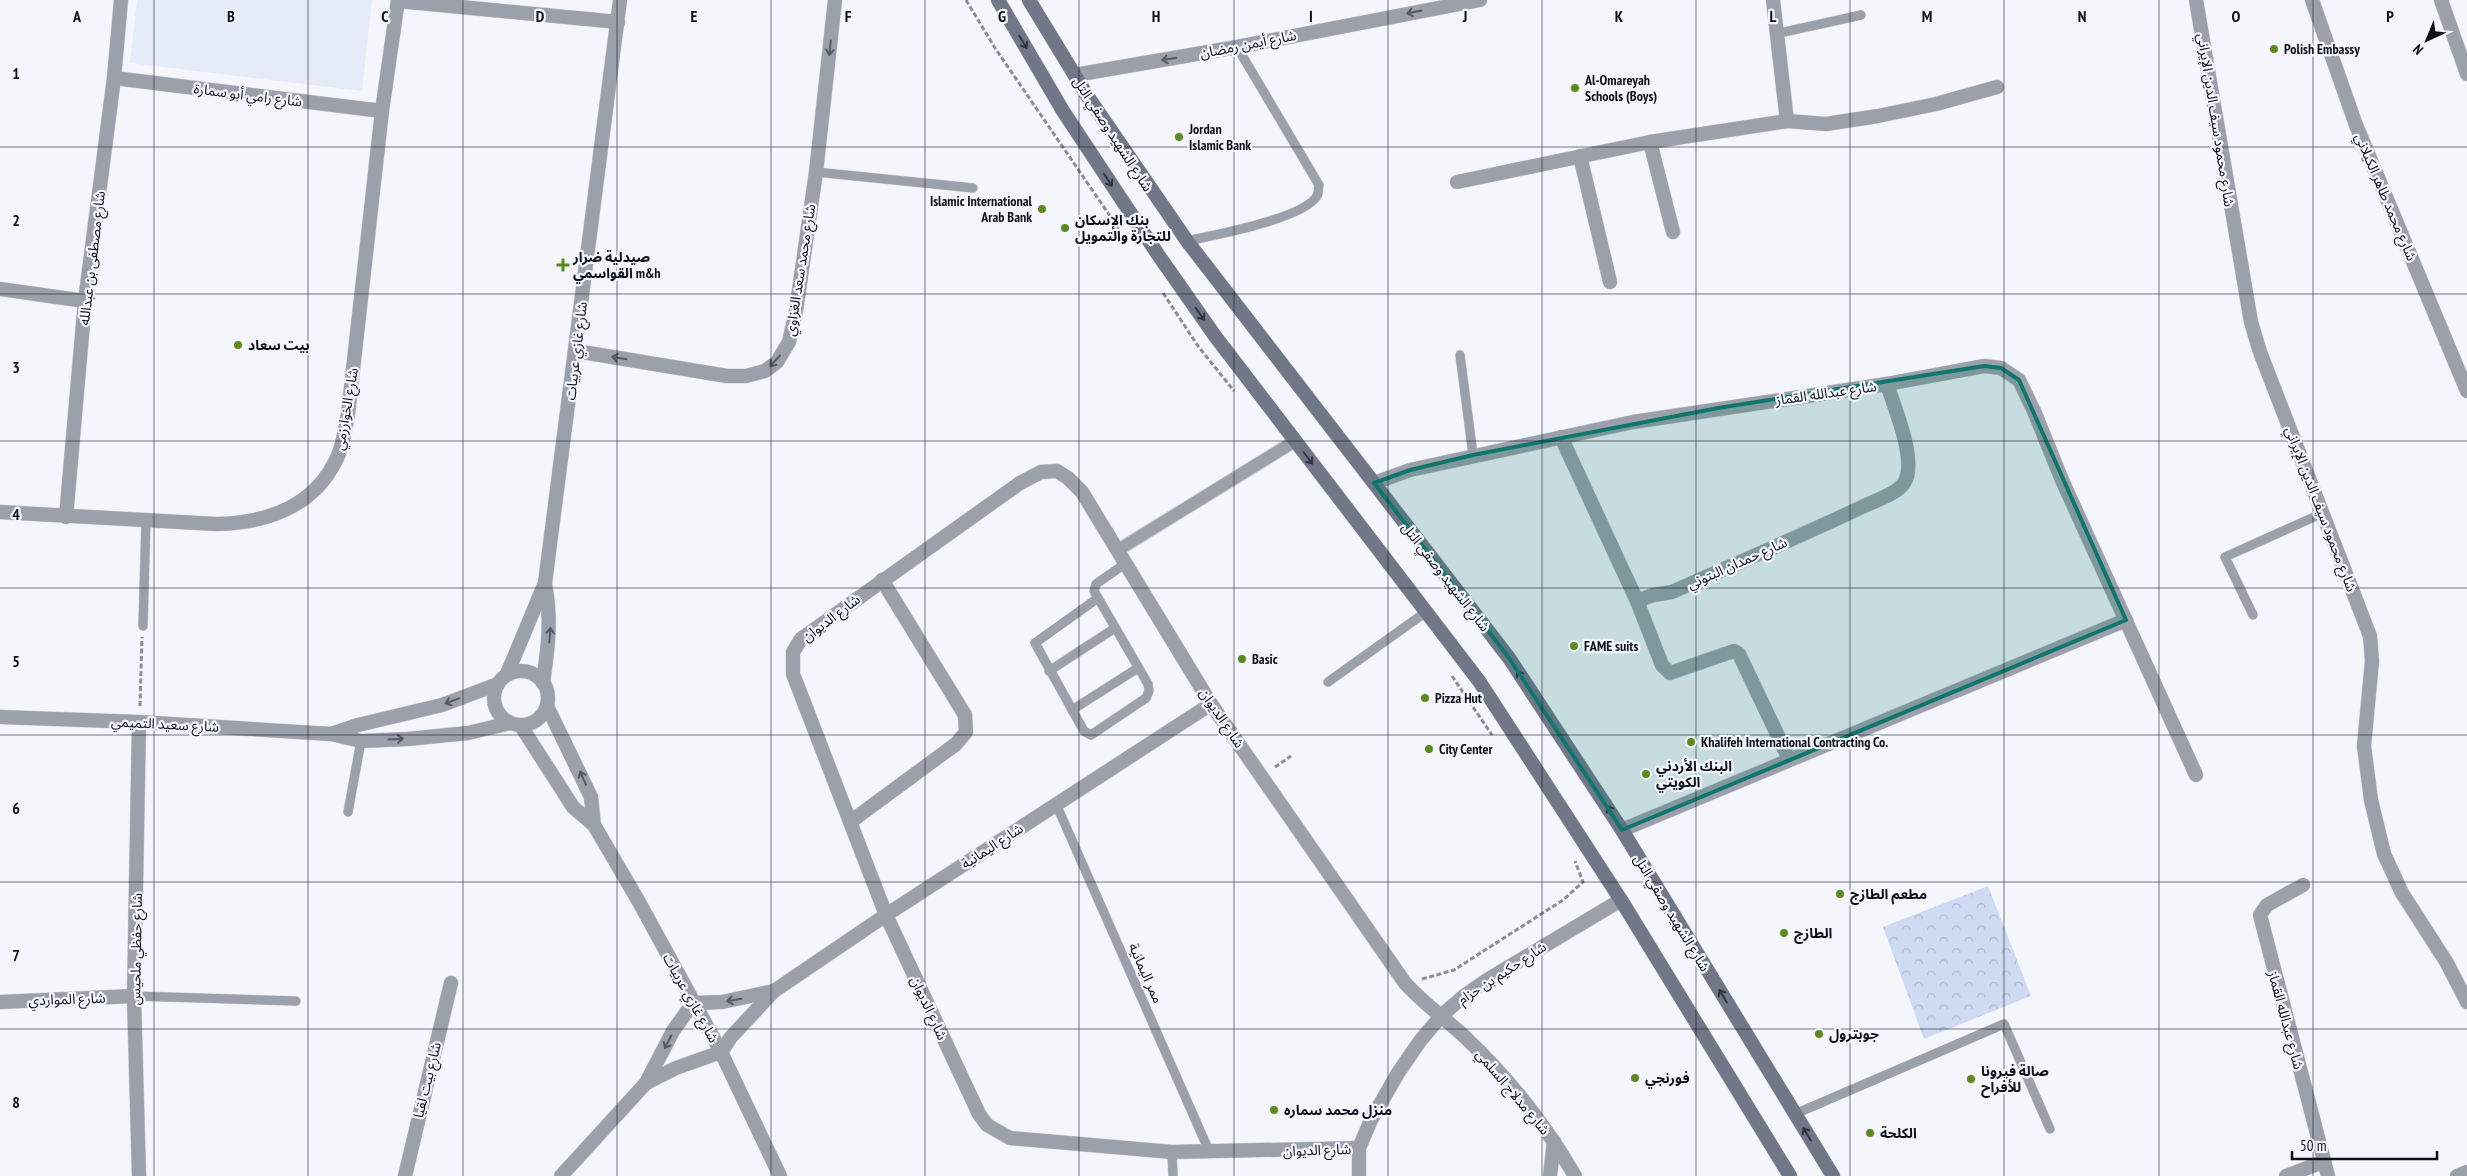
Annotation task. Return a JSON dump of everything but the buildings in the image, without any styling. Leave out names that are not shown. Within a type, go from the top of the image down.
[{"type":"main road","name":"شارع الشهيد وصفي التل","points":[[998,0],[1062,111],[1134,219],[1216,336],[1478,681],[1620,900],[1790,1176]]},
{"type":"main road","name":"شارع الشهيد وصفي التل","points":[[1029,0],[1136,170],[1187,242],[1509,658],[1622,830],[1833,1176]]},
{"type":"street","name":"شارع مصطفى بن عبدالله","points":[[66,517],[85,302],[114,78],[121,0]]},
{"type":"street","points":[[398,0],[618,22]]},
{"type":"street","name":"شارع الخوارزمي","points":[[0,512],[66,517],[244,524],[271,517],[295,506],[323,480],[336,462],[343,443],[348,414],[382,111],[398,0]]},
{"type":"street","name":"شارع غازي عربيات","points":[[503,679],[545,583],[620,0]]},
{"type":"street","name":"شارع محمد سعد الغزاوي","points":[[576,351],[727,376],[746,376],[765,371],[777,362],[789,342],[796,311],[816,172],[835,0]]},
{"type":"street","name":"شارع أيمن رمضان","points":[[1075,75],[1237,47],[1480,0]]},
{"type":"street","points":[[1773,0],[1775,34],[1787,121]]},
{"type":"street","name":"شارع محمود سيف الدين الإيراني","points":[[2196,0],[2250,322],[2370,636],[2372,661],[2364,746],[2371,800],[2384,854],[2402,893],[2447,963],[2467,1002]]},
{"type":"street","name":"شارع محمد طاهر الكيلاني","points":[[2312,0],[2356,125],[2467,391]]},
{"type":"street","points":[[2441,0],[2467,74]]},
{"type":"street","name":"شارع رامي أبو سمارة","points":[[114,78],[382,111]]},
{"type":"street","points":[[1457,182],[1650,142],[1787,121],[1826,124],[1878,116],[1936,104],[1997,87]]},
{"type":"street","points":[[1650,142],[1672,232]]},
{"type":"street","points":[[1580,156],[1610,282]]},
{"type":"street","points":[[0,289],[85,302]]},
{"type":"street","name":"شارع عبدالله القماز","points":[[1374,483],[1410,470],[1473,455],[1708,409],[1887,384],[1984,366],[2001,368],[2019,380],[2196,775]]},
{"type":"street","name":"شارع حمدان البتوني","points":[[1637,601],[1672,592],[1822,526],[1890,493],[1904,484],[1908,471],[1908,454],[1887,384]]},
{"type":"street","points":[[1561,437],[1637,601],[1662,665],[1667,671],[1674,673],[1728,653],[1734,652],[1739,654],[1789,760]]},
{"type":"street","points":[[1118,550],[1295,441]]},
{"type":"street","name":"شارع الديوان","points":[[1359,1148],[1210,1153],[1172,1152],[1010,1138],[987,1125],[979,1114],[886,915],[793,674],[793,652],[801,638],[1020,483],[1041,472],[1057,472],[1068,478],[1082,492],[1211,704],[1405,983],[1423,1003],[1441,1016]]},
{"type":"street","points":[[850,822],[956,744],[966,732],[965,715],[882,580]]},
{"type":"street","name":"شارع غازي عربيات","points":[[543,683],[550,631],[550,611],[545,583]]},
{"type":"street","points":[[1622,830],[2126,620]]},
{"type":"street","points":[[517,671],[527,672],[536,676],[543,683],[548,694],[547,706],[542,716],[532,723],[515,724],[496,710],[494,701],[503,679],[517,671]]},
{"type":"street","name":"شارع سعيد التميمي","points":[[331,734],[358,725],[442,705],[503,679]]},
{"type":"street","name":"شارع اليمانية","points":[[721,1052],[731,1037],[774,991],[886,915],[1211,704]]},
{"type":"street","name":"شارع غازي عربيات","points":[[547,706],[588,790],[594,825],[721,1052],[780,1176]]},
{"type":"street","name":"شارع سعيد التميمي","points":[[0,717],[139,722],[331,734],[361,741],[442,736],[515,724]]},
{"type":"street","name":"شارع حفظي ملحيس","points":[[139,722],[134,996],[139,1176]]},
{"type":"street","name":"شارع غازي عربيات","points":[[515,724],[573,807],[594,825]]},
{"type":"street","name":"شارع عبدالله القماز","points":[[2304,885],[2267,905],[2260,915],[2328,1176]]},
{"type":"street","name":"شارع حكيم بن حزام","points":[[1359,1176],[1359,1148],[1371,1120],[1398,1073],[1420,1041],[1441,1016],[1464,996],[1487,980],[1620,900]]},
{"type":"street","name":"شارع بيت لقيا","points":[[405,1176],[451,983]]},
{"type":"street","name":"شارع اليمانية","points":[[693,1003],[722,1002],[774,991]]},
{"type":"street","name":"شارع المواردي","points":[[0,1002],[134,996]]},
{"type":"street","points":[[561,1176],[646,1083],[673,1031],[693,1003]]},
{"type":"street","name":"شارع مدلاج السلمي","points":[[1441,1016],[1496,1068],[1554,1141],[1575,1176]]},
{"type":"street","points":[[646,1083],[676,1068],[721,1052]]},
{"type":"street","points":[[1550,1176],[1554,1141]]},
{"type":"street","points":[[2286,1176],[2323,1162]]},
{"type":"street","points":[[2456,1176],[2467,1172]]},
{"type":"lane","points":[[1775,34],[1861,15]]},
{"type":"lane","points":[[1187,242],[1276,220],[1303,206],[1316,197],[1318,191],[1318,185],[1288,130],[1237,47]]},
{"type":"lane","points":[[816,172],[973,188]]},
{"type":"lane","points":[[1460,355],[1473,455]]},
{"type":"lane","points":[[2253,614],[2225,557],[2322,513]]},
{"type":"lane","points":[[143,626],[146,520]]},
{"type":"lane","points":[[1098,598],[1035,643],[1084,731],[1090,735],[1116,720],[1146,698],[1149,691],[1148,684],[1094,591],[1096,584],[1126,563]]},
{"type":"lane","points":[[1328,682],[1426,612]]},
{"type":"lane","points":[[1049,671],[1116,628]]},
{"type":"lane","points":[[1072,710],[1138,668]]},
{"type":"lane","points":[[348,812],[361,741]]},
{"type":"lane","name":"ممر اليمانية","points":[[1056,804],[1210,1153]]},
{"type":"lane","points":[[134,996],[296,1001]]},
{"type":"lane","points":[[1795,1114],[2004,1024],[2050,1129]]},
{"type":"lane","points":[[1172,1152],[1173,1176]]},
{"type":"path","points":[[966,0],[995,48],[1126,240]]},
{"type":"path","points":[[1160,289],[1198,346],[1239,398]]},
{"type":"path","points":[[139,722],[143,626]]},
{"type":"path","points":[[1449,672],[1494,738]]},
{"type":"path","points":[[1286,760],[1291,756]]},
{"type":"path","points":[[1405,983],[1454,970],[1563,900],[1582,882],[1572,853]]},
{"type":"highlighted area","points":[[1984,366],[2001,368],[2019,380],[2126,620],[1622,830],[1509,658],[1374,483],[1410,470],[1473,455],[1718,408]]},
{"type":"shaded area","points":[[137,0],[372,0],[362,91],[130,63]]},
{"type":"green space","points":[[1988,886],[2031,996],[1924,1039],[1883,927]]},
{"type":"place","name":"Polish Embassy","points":[[2274,49]]},
{"type":"place","name":"Al-Omareyah Schools (Boys)","points":[[1575,88]]},
{"type":"place","name":"Jordan Islamic Bank","points":[[1179,137]]},
{"type":"place","name":"Islamic International Arab Bank","points":[[1042,209]]},
{"type":"place","name":"بنك الإسكان للتجارة والتمويل","points":[[1065,228]]},
{"type":"place","name":"صيدلية ضرار القواسمي m&h","points":[[563,265]]},
{"type":"place","name":"بيت سعاد","points":[[238,345]]},
{"type":"place","name":"FAME suits","points":[[1574,646]]},
{"type":"place","name":"Basic","points":[[1242,659]]},
{"type":"place","name":"Pizza Hut","points":[[1425,698]]},
{"type":"place","name":"Khalifeh International Contracting Co.","points":[[1691,742]]},
{"type":"place","name":"City Center","points":[[1429,749]]},
{"type":"place","name":"البنك الأردني الكويتي","points":[[1646,774]]},
{"type":"place","name":"مطعم الطازج","points":[[1840,894]]},
{"type":"place","name":"الطازج","points":[[1784,933]]},
{"type":"place","name":"جوبترول","points":[[1819,1034]]},
{"type":"place","name":"فورنجي","points":[[1635,1078]]},
{"type":"place","name":"صالة فيرونا للأفراح","points":[[1971,1079]]},
{"type":"place","name":"منزل محمد سماره","points":[[1274,1110]]},
{"type":"place","name":"الكلحة","points":[[1870,1133]]}]
